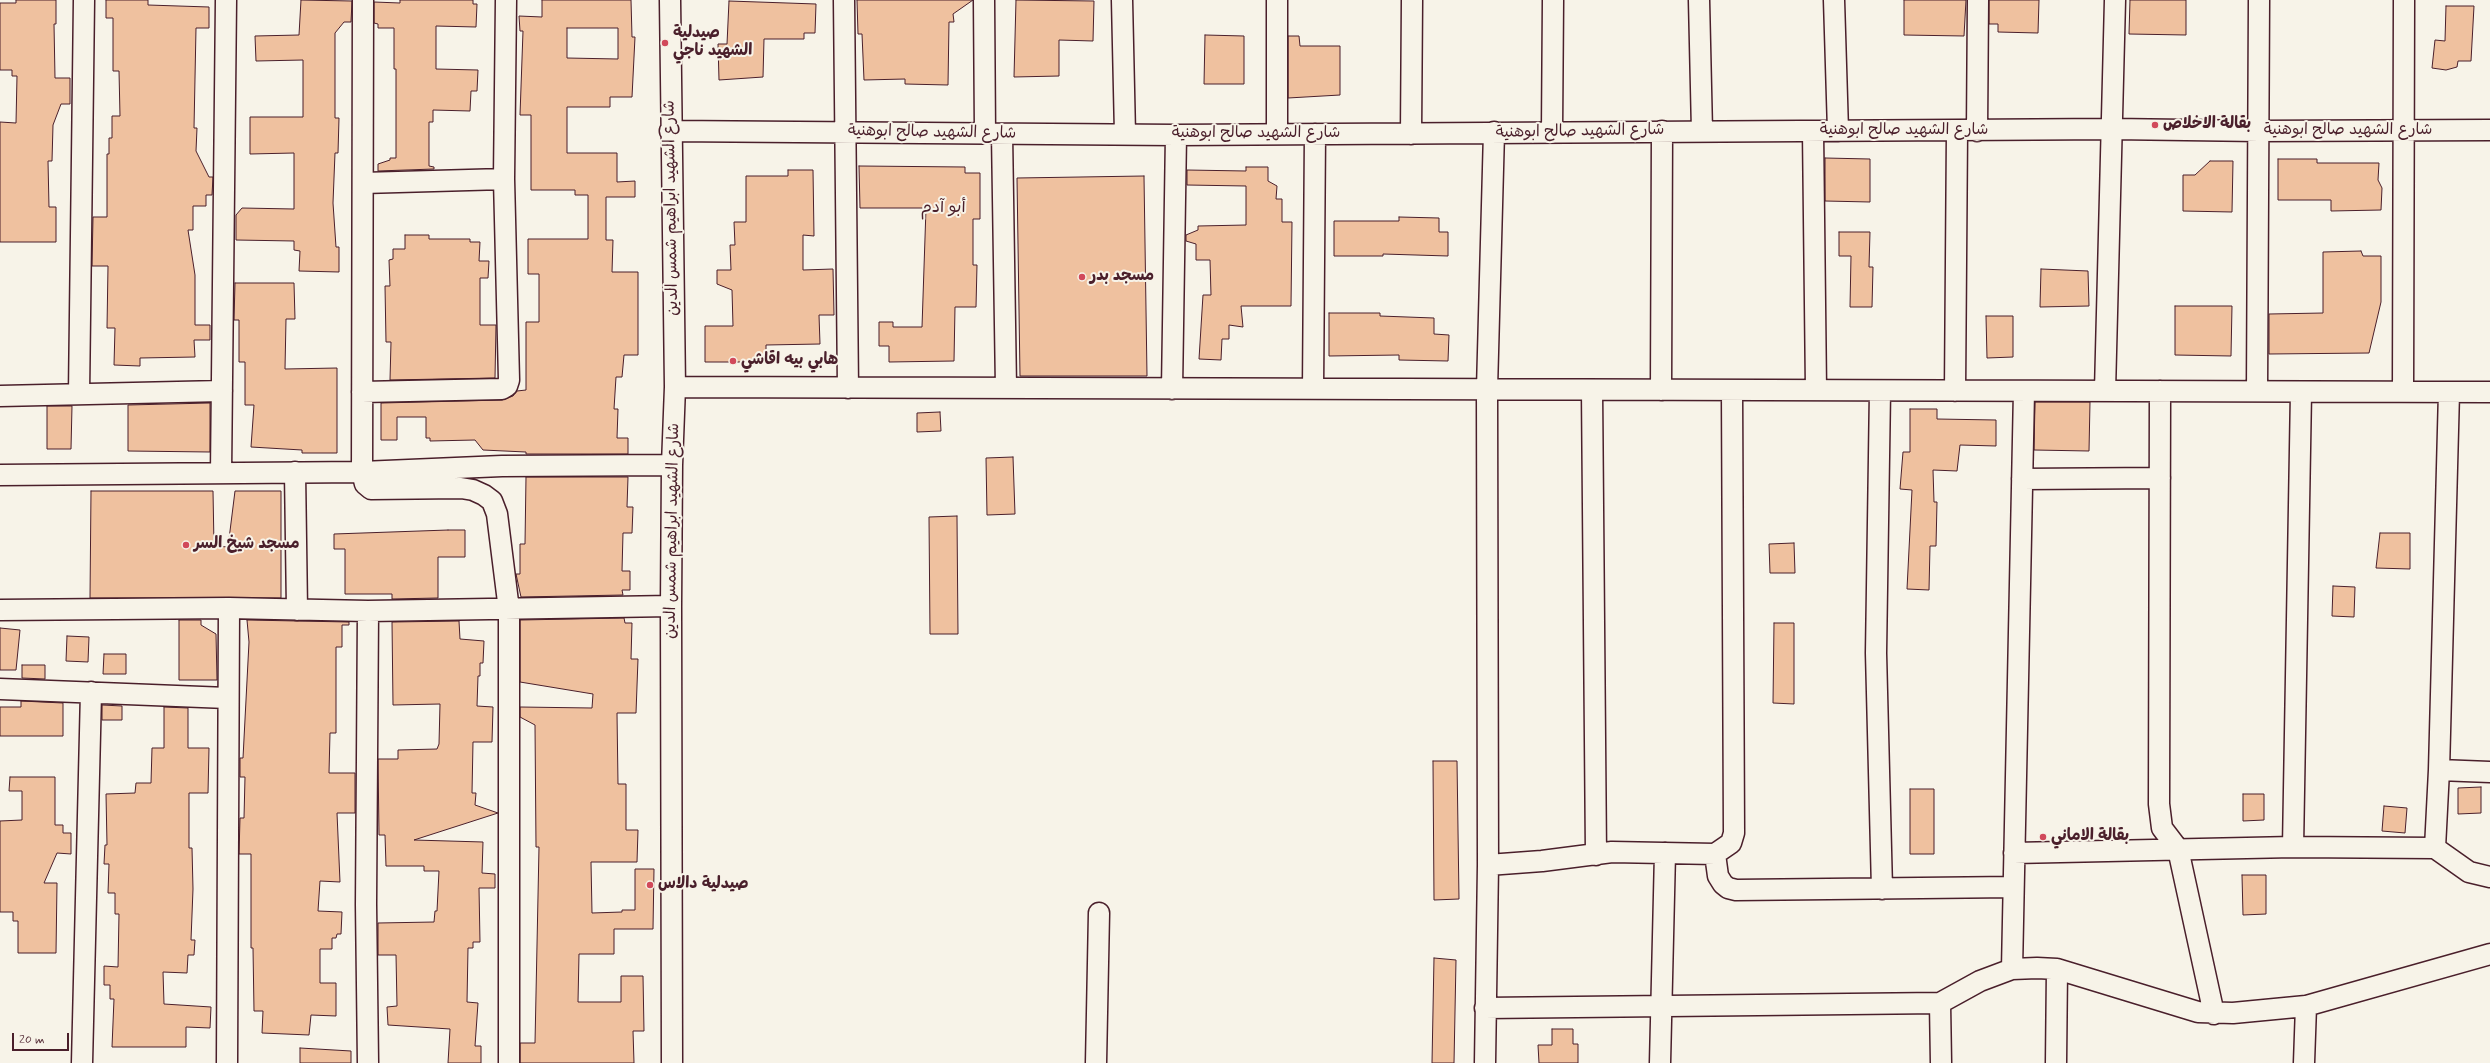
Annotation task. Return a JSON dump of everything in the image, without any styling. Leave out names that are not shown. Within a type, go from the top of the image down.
[{"type":"street","points":[[79,394],[84,0]]},
{"type":"street","points":[[221,473],[226,0]]},
{"type":"street","points":[[363,0],[362,472],[365,484],[371,489],[461,488],[484,495],[492,501],[497,514],[509,610],[509,1063]]},
{"type":"street","points":[[362,392],[502,389],[507,386],[509,380],[504,179],[506,0]]},
{"type":"street","name":"شارع الشهيد ابراهيم شمس الدين","points":[[670,0],[670,131],[675,387],[672,466],[671,606],[672,1063]]},
{"type":"street","points":[[844,0],[844,132],[848,388]]},
{"type":"street","points":[[984,0],[993,134],[1006,388]]},
{"type":"street","points":[[1122,0],[1125,134]]},
{"type":"street","points":[[1277,0],[1277,134]]},
{"type":"street","points":[[1411,134],[1412,0]]},
{"type":"street","points":[[1552,131],[1553,0]]},
{"type":"street","points":[[1699,0],[1702,131]]},
{"type":"street","points":[[1834,0],[1838,131]]},
{"type":"street","points":[[1977,131],[1978,0]]},
{"type":"street","points":[[2105,391],[2113,129],[2115,0]]},
{"type":"street","points":[[2257,391],[2259,0]]},
{"type":"street","points":[[2403,392],[2404,0]]},
{"type":"street","name":"شارع الشهيد صالح ابوهنية","points":[[670,131],[993,134],[1411,134],[1552,131],[1977,131],[2113,129],[2259,131],[2490,130]]},
{"type":"street","points":[[1660,390],[1662,131]]},
{"type":"street","points":[[1813,131],[1816,390]]},
{"type":"street","points":[[1955,391],[1957,131]]},
{"type":"street","points":[[1485,1063],[1488,865],[1486,389],[1494,132]]},
{"type":"street","points":[[1172,389],[1176,134]]},
{"type":"street","points":[[1313,389],[1315,134]]},
{"type":"street","points":[[362,184],[504,179]]},
{"type":"street","points":[[675,387],[2490,392]]},
{"type":"street","points":[[1592,390],[1596,856]]},
{"type":"street","points":[[1488,865],[1596,856],[1612,852],[1714,854],[1726,848],[1731,842],[1734,833],[1732,390]]},
{"type":"street","points":[[0,396],[222,391]]},
{"type":"street","points":[[1880,391],[1876,653],[1882,889]]},
{"type":"street","points":[[2012,969],[2024,391]]},
{"type":"street","points":[[2160,391],[2159,804],[2162,828],[2178,849],[2214,1014]]},
{"type":"street","points":[[2293,847],[2301,392]]},
{"type":"street","points":[[2435,848],[2439,770],[2449,392]]},
{"type":"street","points":[[0,475],[362,472],[502,466],[672,466]]},
{"type":"street","points":[[295,472],[297,610]]},
{"type":"street","points":[[2022,479],[2160,478]]},
{"type":"street","points":[[0,610],[229,608],[368,611],[509,610],[671,606]]},
{"type":"street","points":[[227,1063],[227,698],[229,608]]},
{"type":"street","points":[[368,611],[366,904],[368,1063]]},
{"type":"street","points":[[0,689],[227,698]]},
{"type":"street","points":[[82,1063],[91,692]]},
{"type":"street","points":[[2439,770],[2490,772]]},
{"type":"street","points":[[2014,853],[2293,847],[2435,848],[2469,872],[2490,877]]},
{"type":"street","points":[[1660,1063],[1660,1006],[1665,853]]},
{"type":"street","points":[[1714,854],[1718,876],[1728,888],[1754,890],[2013,886]]},
{"type":"street","points":[[1096,1063],[1099,913]]},
{"type":"street","points":[[1485,1008],[1940,1003],[1980,981],[2012,969],[2057,969],[2198,1012],[2214,1014],[2306,1006],[2490,954]]},
{"type":"street","points":[[2056,1063],[2057,969]]},
{"type":"street","points":[[1940,1003],[1941,1063]]},
{"type":"street","points":[[2304,1063],[2306,1006]]},
{"type":"building","points":[[16,0],[56,0],[56,24],[54,24],[55,78],[70,78],[70,104],[61,104],[53,125],[52,161],[48,161],[49,207],[56,207],[56,242],[0,242],[0,122],[16,123],[17,76],[12,76],[12,70],[0,70],[0,3],[16,3]]},
{"type":"building","points":[[106,0],[148,0],[148,5],[209,7],[209,28],[196,28],[194,128],[197,128],[196,151],[209,177],[213,177],[212,195],[206,195],[206,206],[193,206],[193,230],[188,230],[195,275],[195,325],[210,325],[210,340],[194,340],[195,357],[140,358],[140,366],[114,365],[115,328],[107,328],[108,266],[92,266],[93,217],[107,217],[107,154],[109,154],[109,138],[112,138],[112,116],[120,116],[119,71],[113,71],[113,18],[106,18]]},
{"type":"building","points":[[301,0],[352,1],[351,22],[344,22],[335,33],[335,118],[339,118],[338,153],[335,153],[333,203],[336,247],[339,247],[339,272],[299,271],[300,251],[294,250],[294,241],[236,240],[236,215],[242,208],[294,209],[294,153],[250,154],[250,117],[303,117],[303,60],[256,61],[255,36],[299,35]]},
{"type":"building","points":[[400,0],[473,0],[473,4],[477,4],[476,27],[436,26],[436,69],[478,70],[477,91],[471,91],[470,111],[433,110],[433,122],[429,122],[429,166],[434,167],[434,169],[378,171],[378,164],[390,160],[390,158],[396,158],[396,69],[394,69],[394,28],[378,28],[378,24],[374,23],[374,2],[400,3]]},
{"type":"building","points":[[542,0],[631,0],[632,37],[635,37],[632,97],[610,97],[610,107],[567,107],[567,153],[617,153],[617,182],[635,181],[635,197],[606,197],[606,240],[613,240],[612,272],[638,272],[638,355],[624,355],[622,377],[616,377],[614,409],[618,409],[617,438],[628,438],[628,454],[526,454],[526,452],[483,450],[475,440],[430,441],[430,438],[426,438],[426,417],[397,417],[397,440],[381,440],[381,403],[502,400],[513,396],[517,391],[526,390],[526,322],[539,322],[539,274],[528,274],[528,239],[588,239],[588,195],[575,195],[575,190],[531,190],[531,115],[520,115],[523,31],[520,31],[519,16],[542,17]],"holes":[[[567,28],[618,28],[618,59],[567,58]]]},
{"type":"building","points":[[857,0],[973,0],[953,14],[954,22],[949,22],[948,85],[905,84],[905,79],[864,80],[862,34],[858,34]]},
{"type":"building","points":[[1016,0],[1094,1],[1093,41],[1059,40],[1059,76],[1014,77]]},
{"type":"building","points":[[1904,0],[1966,0],[1964,36],[1904,35]]},
{"type":"building","points":[[1989,0],[2039,0],[2038,33],[1998,32],[1998,24],[1989,24]]},
{"type":"building","points":[[2130,0],[2186,0],[2186,35],[2129,34]]},
{"type":"building","points":[[729,1],[816,4],[815,33],[804,33],[804,39],[764,39],[763,77],[719,80],[718,44],[727,44]]},
{"type":"building","points":[[2446,6],[2474,6],[2471,61],[2458,61],[2457,67],[2446,70],[2432,68],[2435,40],[2445,41]]},
{"type":"building","points":[[1205,35],[1244,36],[1244,84],[1204,84]]},
{"type":"building","points":[[1288,36],[1299,36],[1300,46],[1340,46],[1340,95],[1288,98]]},
{"type":"building","points":[[1825,158],[1870,159],[1870,202],[1825,201]]},
{"type":"building","points":[[2278,159],[2317,159],[2317,163],[2379,163],[2378,180],[2382,188],[2381,210],[2331,211],[2331,200],[2278,200]]},
{"type":"building","points":[[2210,161],[2233,161],[2232,212],[2183,211],[2183,175],[2195,175]]},
{"type":"building","points":[[859,166],[965,167],[965,173],[980,173],[980,219],[973,219],[973,265],[977,265],[976,307],[955,307],[954,361],[889,362],[889,346],[879,346],[879,322],[893,322],[893,327],[922,327],[926,208],[860,208]]},
{"type":"building","points":[[1246,167],[1268,167],[1268,181],[1277,186],[1276,199],[1282,199],[1282,222],[1292,222],[1291,306],[1241,306],[1243,327],[1229,325],[1229,339],[1222,339],[1221,360],[1199,359],[1203,295],[1211,295],[1210,260],[1196,260],[1196,244],[1186,241],[1186,235],[1198,230],[1198,226],[1246,225],[1246,186],[1187,185],[1187,170],[1246,171]]},
{"type":"building","points":[[788,170],[813,170],[814,236],[803,235],[803,270],[833,269],[834,315],[819,315],[820,344],[766,345],[766,362],[705,362],[705,326],[733,326],[732,290],[717,284],[717,270],[731,270],[730,245],[735,245],[734,222],[746,222],[746,176],[788,176]]},
{"type":"building","name":"مسجد بدر","points":[[1144,176],[1147,376],[1020,376],[1017,178]]},
{"type":"building","points":[[1399,217],[1439,218],[1439,232],[1448,232],[1448,256],[1383,254],[1383,256],[1334,256],[1334,221],[1399,221]]},
{"type":"building","points":[[1839,232],[1870,232],[1869,267],[1873,267],[1872,307],[1850,307],[1851,256],[1839,256]]},
{"type":"building","points":[[405,235],[429,235],[429,239],[470,239],[470,242],[480,242],[479,261],[489,261],[488,278],[480,278],[480,325],[496,325],[495,378],[390,380],[391,342],[386,342],[385,286],[390,286],[389,260],[393,259],[393,249],[405,249]]},
{"type":"building","points":[[2361,251],[2363,256],[2381,256],[2381,302],[2369,353],[2269,354],[2269,314],[2323,313],[2323,252]]},
{"type":"building","points":[[2041,269],[2088,271],[2089,306],[2040,307]]},
{"type":"building","points":[[235,283],[294,283],[295,319],[286,319],[285,369],[337,368],[337,453],[302,453],[302,450],[251,447],[254,405],[245,405],[245,362],[239,362],[239,320],[234,320]]},
{"type":"building","points":[[2175,306],[2232,306],[2231,356],[2175,355]]},
{"type":"building","points":[[1329,313],[1380,313],[1380,316],[1434,318],[1434,334],[1449,335],[1448,361],[1399,360],[1399,355],[1329,356]]},
{"type":"building","points":[[1986,316],[2013,316],[2013,357],[1987,358]]},
{"type":"building","points":[[2035,402],[2090,402],[2089,451],[2034,450]]},
{"type":"building","points":[[210,403],[210,452],[128,451],[128,405]]},
{"type":"building","points":[[47,406],[72,406],[71,449],[47,449]]},
{"type":"building","points":[[1910,409],[1937,409],[1937,419],[1996,420],[1996,446],[1960,445],[1957,471],[1933,470],[1934,502],[1937,502],[1936,546],[1930,546],[1929,590],[1907,589],[1912,490],[1900,489],[1903,452],[1910,452]]},
{"type":"building","points":[[940,412],[941,431],[917,432],[917,413]]},
{"type":"building","points":[[1013,457],[1015,514],[987,515],[986,458]]},
{"type":"building","points":[[526,477],[628,477],[627,507],[633,507],[632,533],[623,533],[622,571],[630,571],[630,590],[622,590],[623,595],[521,597],[516,574],[520,574],[520,544],[525,544]]},
{"type":"building","name":"مسجد شيخ السر","points":[[91,491],[213,491],[214,546],[228,547],[235,491],[281,491],[281,598],[90,598]]},
{"type":"building","points":[[957,516],[958,634],[930,634],[929,517]]},
{"type":"building","points":[[465,530],[465,557],[438,557],[438,598],[392,599],[392,594],[345,594],[345,549],[334,549],[334,534]]},
{"type":"building","points":[[2380,533],[2410,533],[2410,569],[2376,568]]},
{"type":"building","points":[[1794,543],[1795,573],[1770,573],[1769,544]]},
{"type":"building","points":[[2333,586],[2355,587],[2354,617],[2332,616]]},
{"type":"building","points":[[624,618],[625,623],[632,623],[631,659],[638,659],[636,713],[617,713],[618,784],[626,784],[626,830],[638,830],[637,862],[591,862],[592,913],[635,910],[635,869],[654,869],[653,929],[614,929],[614,954],[579,954],[578,1002],[621,1002],[621,976],[643,976],[644,1031],[633,1031],[634,1063],[520,1063],[520,1043],[535,1043],[539,847],[536,847],[535,725],[520,717],[520,707],[592,708],[593,694],[520,682],[520,620]]},
{"type":"building","points":[[179,620],[201,620],[201,625],[216,634],[217,680],[179,680]]},
{"type":"building","points":[[247,620],[349,622],[349,625],[342,625],[342,647],[336,647],[336,733],[330,733],[329,773],[355,773],[355,813],[337,813],[340,882],[320,881],[318,911],[342,912],[341,934],[337,934],[336,938],[332,938],[332,949],[320,949],[320,983],[336,983],[336,1016],[311,1015],[309,1035],[262,1033],[263,1011],[254,1011],[253,948],[251,948],[251,854],[239,854],[240,818],[244,818],[245,777],[240,777],[240,758],[243,758],[249,642]]},
{"type":"building","points":[[459,621],[460,639],[484,641],[483,663],[480,663],[480,676],[478,676],[477,706],[493,707],[492,742],[473,742],[472,793],[476,793],[475,805],[498,813],[414,840],[483,842],[482,873],[495,874],[495,888],[479,888],[480,942],[473,942],[473,948],[468,948],[467,1002],[478,1003],[475,1046],[481,1046],[481,1063],[448,1063],[450,1029],[388,1025],[387,1007],[397,1006],[396,955],[378,955],[378,923],[434,922],[435,911],[437,911],[439,871],[424,871],[424,866],[386,866],[385,835],[379,835],[378,759],[398,759],[398,750],[437,749],[439,744],[440,704],[393,705],[392,622]]},
{"type":"building","points":[[1774,623],[1794,623],[1794,704],[1773,703]]},
{"type":"building","points":[[0,628],[20,630],[16,670],[0,670]]},
{"type":"building","points":[[67,636],[89,637],[88,662],[66,661]]},
{"type":"building","points":[[104,654],[126,654],[126,674],[103,674]]},
{"type":"building","points":[[22,665],[45,665],[45,679],[22,678]]},
{"type":"building","points":[[21,701],[63,703],[63,736],[0,736],[0,707],[21,707]]},
{"type":"building","points":[[102,705],[122,706],[122,720],[102,720]]},
{"type":"building","points":[[164,707],[188,708],[188,748],[209,748],[208,793],[189,793],[189,848],[192,848],[193,889],[191,940],[195,940],[194,955],[188,955],[187,973],[163,972],[164,1004],[211,1007],[210,1028],[186,1027],[186,1047],[112,1047],[114,999],[110,999],[110,985],[104,985],[104,966],[118,967],[119,914],[115,914],[115,893],[108,893],[109,864],[104,864],[105,845],[107,845],[106,794],[135,793],[136,783],[151,783],[152,748],[164,748]]},
{"type":"building","points":[[1433,761],[1457,761],[1459,899],[1434,900]]},
{"type":"building","points":[[10,777],[55,777],[55,825],[63,825],[63,833],[71,833],[71,854],[57,853],[44,883],[57,883],[56,953],[18,953],[18,921],[13,921],[13,912],[0,912],[0,821],[22,820],[22,791],[9,791]]},
{"type":"building","points":[[2481,787],[2481,813],[2458,814],[2458,788]]},
{"type":"building","points":[[1910,789],[1934,789],[1934,854],[1910,854]]},
{"type":"building","points":[[2243,794],[2264,794],[2264,820],[2243,821]]},
{"type":"building","points":[[2384,806],[2407,808],[2405,833],[2382,831]]},
{"type":"building","points":[[2242,875],[2266,875],[2266,914],[2243,915]]},
{"type":"building","points":[[1434,958],[1456,960],[1454,1063],[1432,1063]]},
{"type":"building","points":[[1552,1029],[1573,1029],[1573,1044],[1578,1044],[1578,1063],[1539,1063],[1538,1045],[1552,1045]]},
{"type":"building","points":[[300,1048],[351,1051],[351,1063],[300,1063]]},
{"type":"place","name":"صيدلية الشهيد ناجي","points":[[665,43]]},
{"type":"place","name":"بقالة الاخلاص","points":[[2155,125]]},
{"type":"place","name":"مسجد بدر","points":[[1082,277]]},
{"type":"place","name":"هابي بيه اقاشي","points":[[733,361]]},
{"type":"place","name":"مسجد شيخ السر","points":[[186,545]]},
{"type":"place","name":"بقالة الاماني","points":[[2043,837]]},
{"type":"place","name":"صيدلية دالاس","points":[[650,885]]},
{"type":"district","name":"أبو آدم","points":[[943,208]]}]
